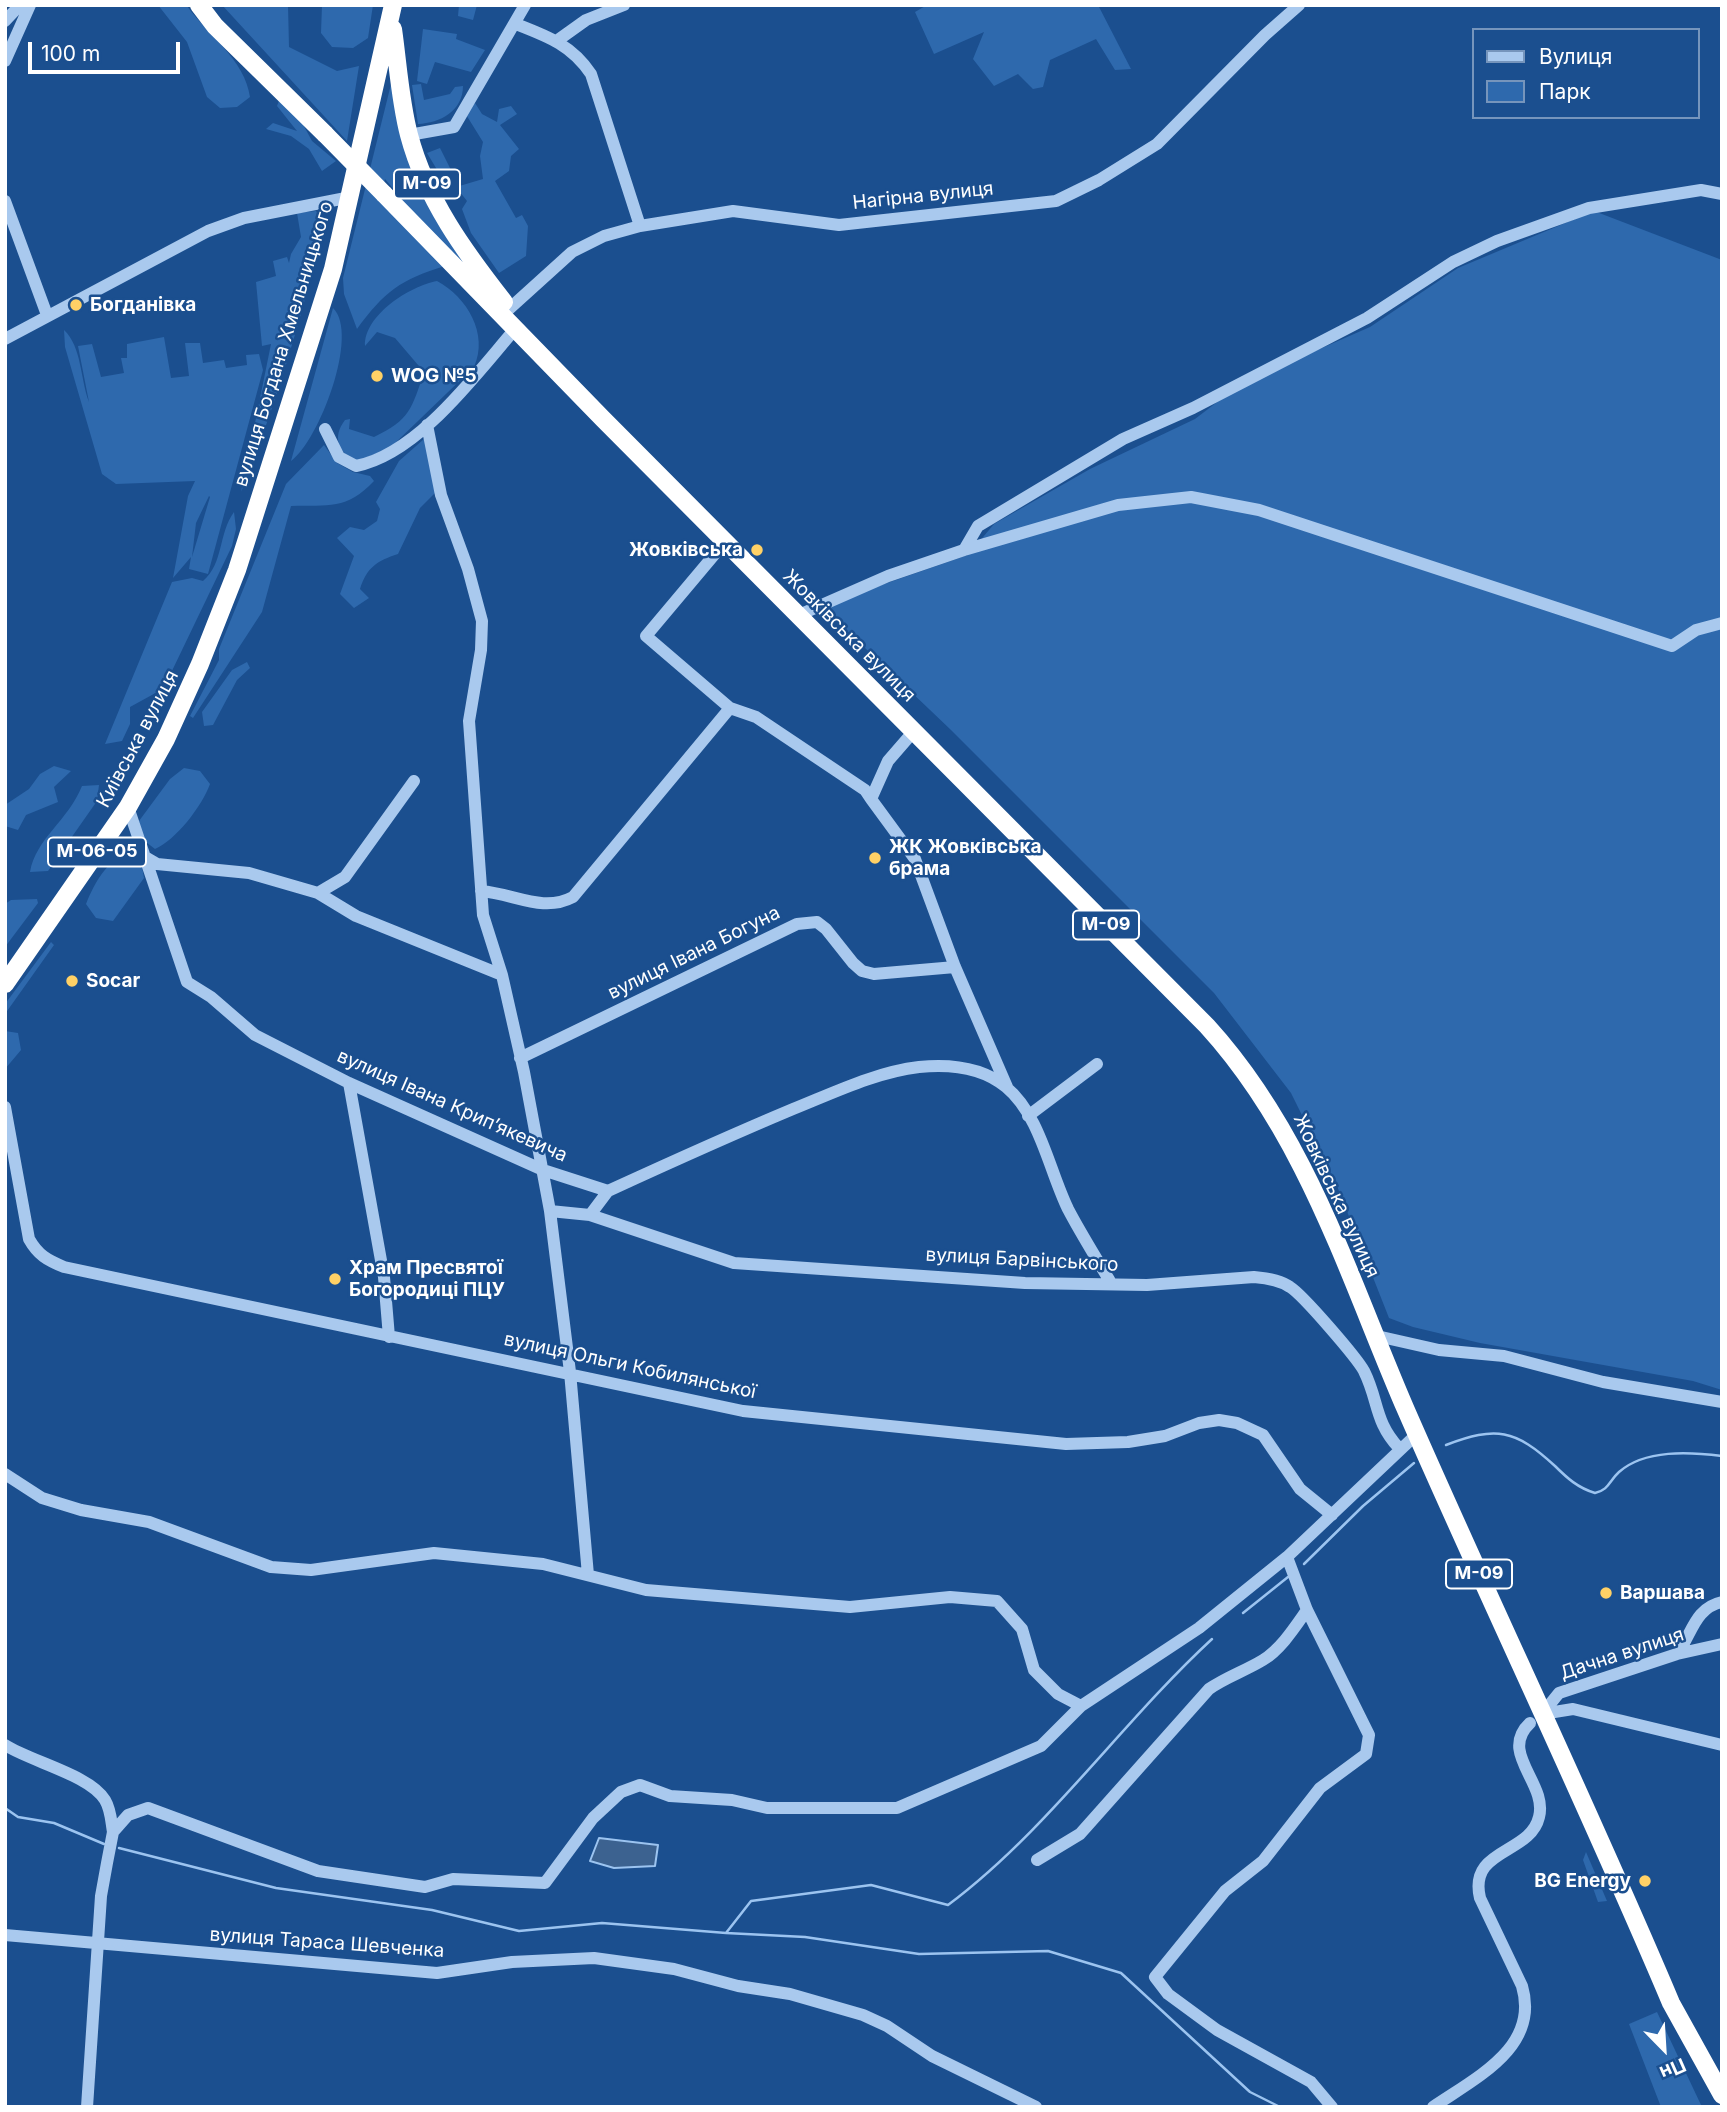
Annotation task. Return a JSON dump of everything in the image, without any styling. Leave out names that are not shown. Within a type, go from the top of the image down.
[{"type":"highway","name":"М-09","points":[[199,5],[215,26],[325,134],[726,542]]},
{"type":"highway","name":"М-09","points":[[391,10],[409,135],[435,203],[461,247],[509,309],[516,328]]},
{"type":"highway","name":"вулиця Богдана Хмельницького","points":[[237,570],[332,269],[351,197],[391,10]]},
{"type":"highway","name":"Жовківська вулиця","points":[[726,542],[1207,1026],[1244,1068],[1300,1159],[1417,1434]]},
{"type":"highway","name":"Київська вулиця","points":[[5,984],[128,807],[188,691],[237,570]]},
{"type":"highway","name":"М-09","points":[[1417,1434],[1536,1718],[1671,2003],[1722,2095]]},
{"type":"street","points":[[5,21],[20,5]]},
{"type":"street","points":[[5,61],[30,5]]},
{"type":"street","points":[[409,135],[454,127],[525,5]]},
{"type":"street","points":[[558,40],[586,20],[624,5]]},
{"type":"street","name":"Нагірна вулиця","points":[[509,309],[572,252],[604,236],[640,226],[733,211],[839,225],[1056,201],[1099,180],[1157,144],[1265,35],[1299,5]]},
{"type":"street","points":[[516,24],[558,40],[583,62],[591,74],[640,226]]},
{"type":"street","points":[[964,550],[978,526],[1122,439],[1194,408],[1367,318],[1464,257],[1497,241],[1589,208],[1701,190],[1722,194]]},
{"type":"street","points":[[5,339],[208,231],[244,218],[351,197]]},
{"type":"street","points":[[5,201],[47,315]]},
{"type":"street","points":[[325,429],[339,457],[356,466],[386,458],[427,425],[516,328]]},
{"type":"street","points":[[427,425],[441,495],[482,621],[481,650],[469,721],[483,915],[502,975],[550,1211],[570,1372],[588,1576]]},
{"type":"street","points":[[799,615],[888,576],[964,550],[1118,505],[1191,497],[1259,510],[1672,646],[1696,630],[1722,624]]},
{"type":"street","points":[[726,542],[646,636],[730,708],[756,717],[865,790],[915,859],[955,967],[1007,1087],[1028,1116],[1068,1209],[1111,1283]]},
{"type":"street","points":[[481,891],[505,893],[543,905],[558,905],[573,897],[730,708]]},
{"type":"street","name":"Жовківська вулиця","points":[[871,799],[888,761],[914,731]]},
{"type":"street","points":[[318,893],[345,877],[414,781]]},
{"type":"street","name":"вулиця Івана Крипʼякевича","points":[[128,807],[187,982],[211,997],[255,1035],[349,1083],[543,1170],[608,1191]]},
{"type":"street","points":[[145,857],[157,864],[249,873],[318,893],[356,916],[502,975]]},
{"type":"street","name":"вулиця Івана Богуна","points":[[520,1058],[797,924],[817,922],[862,971],[874,974],[955,967]]},
{"type":"street","points":[[1028,1116],[1097,1064]]},
{"type":"street","points":[[590,1215],[608,1191],[762,1122],[888,1073],[919,1068],[968,1069],[989,1075],[1007,1087]]},
{"type":"street","points":[[349,1083],[384,1277],[389,1337]]},
{"type":"street","name":"вулиця Ольги Кобилянської","points":[[5,1107],[29,1239],[36,1251],[46,1260],[64,1267],[389,1337],[570,1372],[743,1411],[1066,1444],[1128,1442],[1165,1436],[1209,1422],[1237,1423],[1263,1435],[1300,1489],[1332,1515]]},
{"type":"street","name":"вулиця Барвінського","points":[[550,1211],[590,1215],[734,1264],[1025,1283],[1111,1283],[1147,1286],[1254,1277],[1289,1286],[1308,1303],[1363,1369],[1385,1433],[1399,1448]]},
{"type":"street","points":[[1377,1336],[1439,1350],[1504,1356],[1603,1382],[1722,1402]]},
{"type":"street","points":[[113,1832],[128,1815],[148,1808],[318,1871],[425,1887],[453,1879],[545,1883],[593,1818],[621,1792],[640,1785],[670,1796],[732,1800],[767,1808],[897,1808],[1041,1746],[1081,1706],[1199,1628],[1287,1557],[1399,1448],[1417,1434]]},
{"type":"street","points":[[5,1474],[42,1498],[80,1510],[149,1522],[271,1567],[312,1570],[434,1553],[543,1563],[646,1590],[850,1607],[950,1597],[996,1601],[1022,1629],[1034,1670],[1058,1694],[1081,1706]]},
{"type":"street","points":[[1287,1557],[1307,1610],[1369,1735],[1366,1754],[1320,1788],[1263,1861],[1225,1891],[1155,1976],[1168,1994],[1217,2031],[1311,2082],[1332,2107]]},
{"type":"street","points":[[1677,1654],[1686,1642],[1695,1618],[1713,1604],[1722,1602]]},
{"type":"street","points":[[1037,1860],[1080,1834],[1209,1689],[1231,1673],[1266,1658],[1307,1610]]},
{"type":"street","name":"Дачна вулиця","points":[[1536,1718],[1559,1693],[1677,1654],[1722,1644]]},
{"type":"street","points":[[1433,2107],[1512,2048],[1522,2033],[1525,1996],[1517,1972],[1480,1898],[1478,1884],[1486,1864],[1531,1831],[1539,1818],[1539,1798],[1518,1747],[1521,1733],[1536,1718],[1573,1709],[1722,1745]]},
{"type":"street","points":[[5,1745],[24,1757],[97,1789],[110,1808],[113,1832],[101,1896],[87,2107]]},
{"type":"street","name":"вулиця Тараса Шевченка","points":[[5,1935],[100,1941],[266,1960],[437,1973],[512,1962],[594,1958],[674,1969],[738,1986],[790,1994],[863,2015],[887,2026],[932,2056],[1036,2107]]},
{"type":"green space","points":[[158,5],[187,6],[241,71],[250,97],[237,107],[220,108],[207,97],[187,42]]},
{"type":"green space","points":[[222,5],[288,5],[289,47],[337,71],[359,66],[347,141]]},
{"type":"green space","points":[[322,5],[373,5],[368,38],[353,48],[332,47],[321,33]]},
{"type":"green space","points":[[459,5],[477,5],[473,20],[458,16]]},
{"type":"green space","points":[[927,5],[1098,5],[1131,69],[1115,70],[1096,39],[1050,60],[1043,87],[1033,89],[1018,74],[994,86],[973,59],[984,32],[934,54],[915,12]]},
{"type":"green space","points":[[423,29],[457,34],[456,39],[485,50],[471,72],[435,62],[427,84],[417,81]]},
{"type":"green space","points":[[394,72],[401,121],[474,274],[416,216],[385,179],[379,200],[445,266],[416,276],[395,288],[376,305],[357,329],[344,294],[343,278]]},
{"type":"green space","points":[[421,84],[424,100],[450,94],[455,87],[463,86],[462,95],[455,109],[449,114],[418,124],[412,85]]},
{"type":"green space","points":[[280,98],[298,115],[312,141],[336,161],[322,171],[309,149],[291,136],[266,129],[273,123],[297,131],[277,106]]},
{"type":"green space","points":[[475,103],[482,114],[497,122],[499,109],[511,106],[517,114],[500,125],[519,149],[511,156],[509,171],[495,181],[516,218],[522,215],[528,226],[526,256],[499,273],[471,233],[462,209],[467,201],[456,187],[483,179],[480,156],[483,142],[465,113]]},
{"type":"green space","points":[[440,148],[450,168],[452,180],[445,183],[427,153]]},
{"type":"green space","points":[[316,211],[324,223],[307,291],[277,393],[241,492],[271,344],[262,346],[256,282],[276,276],[273,261],[287,257],[289,263],[301,237],[297,213]]},
{"type":"green space","points":[[1594,211],[1722,260],[1722,1390],[1693,1381],[1480,1343],[1413,1327],[1389,1318],[1337,1186],[1291,1093],[1214,993],[951,730],[821,606],[968,555],[994,524],[1090,469],[1195,419],[1242,383],[1370,327],[1458,268]]},
{"type":"green space","points":[[437,281],[458,297],[472,318],[479,342],[474,367],[391,447],[356,462],[345,454],[339,444],[339,432],[345,420],[350,419],[349,429],[374,437],[386,431],[408,412],[424,372],[395,338],[377,332],[365,346],[372,323],[402,296]]},
{"type":"green space","points":[[333,308],[340,321],[342,340],[333,387],[313,432],[302,450],[291,461]]},
{"type":"green space","points":[[64,330],[74,345],[89,402],[78,346],[92,344],[101,377],[124,373],[121,358],[127,358],[127,344],[164,337],[171,378],[189,376],[185,343],[200,343],[203,363],[224,360],[226,368],[247,365],[246,355],[259,354],[263,370],[208,574],[189,569],[191,557],[173,578],[188,496],[195,481],[116,484],[102,474],[65,347]],"holes":[[[210,497],[192,557],[196,523]]]},
{"type":"green space","points":[[424,439],[439,489],[420,508],[398,554],[384,559],[370,570],[360,589],[369,598],[354,608],[340,594],[354,556],[337,538],[350,527],[364,530],[377,521],[380,509],[376,502],[399,461]]},
{"type":"green space","points":[[324,445],[337,463],[353,472],[370,476],[374,481],[346,501],[326,505],[291,506],[262,612],[193,718],[190,716],[219,660],[219,649],[286,484]]},
{"type":"green space","points":[[234,512],[236,529],[232,546],[170,675],[161,690],[130,707],[130,724],[122,741],[105,744],[172,582],[192,578],[203,581],[210,574]]},
{"type":"green space","points":[[247,662],[250,668],[237,680],[213,725],[204,726],[202,712],[232,670]]},
{"type":"green space","points":[[54,766],[71,771],[54,787],[58,802],[26,815],[18,830],[5,826],[5,805],[29,789],[40,774]]},
{"type":"green space","points":[[184,768],[200,771],[210,784],[187,821],[163,845],[155,849],[142,839],[139,821],[170,779]]},
{"type":"green space","points":[[99,785],[97,801],[48,871],[30,872],[33,860],[45,839],[69,809],[82,786]]},
{"type":"green space","points":[[128,852],[141,861],[144,878],[113,921],[96,918],[86,904],[93,888],[107,867]]},
{"type":"green space","points":[[37,899],[38,903],[5,947],[5,904],[11,900]]},
{"type":"green space","points":[[51,942],[54,945],[5,1014],[5,1004]]},
{"type":"green space","points":[[5,1031],[18,1033],[21,1050],[5,1069]]},
{"type":"green space","points":[[1586,1852],[1607,1901],[1598,1902],[1583,1860]]},
{"type":"green space","points":[[1657,2012],[1702,2107],[1661,2107],[1629,2024]]},
{"type":"shaded area","points":[[599,1838],[658,1845],[655,1866],[614,1868],[590,1861]]},
{"type":"waterway","points":[[1446,1445],[1478,1435],[1504,1434],[1528,1444],[1573,1482],[1595,1493],[1606,1487],[1619,1472],[1642,1459],[1682,1453],[1722,1456]]},
{"type":"waterway","points":[[1304,1564],[1363,1506],[1414,1463]]},
{"type":"waterway","points":[[1243,1613],[1288,1577]]},
{"type":"waterway","points":[[119,1848],[276,1888],[432,1910],[519,1931],[602,1923],[726,1933],[751,1901],[871,1885],[948,1905],[1018,1844],[1212,1639]]},
{"type":"waterway","points":[[5,1808],[18,1817],[54,1823],[104,1844]]},
{"type":"waterway","points":[[726,1933],[805,1937],[919,1954],[1048,1951],[1121,1973],[1250,2092],[1280,2107]]},
{"type":"place","name":"Богданівка","points":[[76,305]]},
{"type":"place","name":"WOG №5","points":[[377,376]]},
{"type":"place","name":"Жовківська","points":[[757,550]]},
{"type":"place","name":"ЖК Жовківська брама","points":[[875,858]]},
{"type":"place","name":"Socar","points":[[72,981]]},
{"type":"place","name":"Храм Пресвятої Богородиці ПЦУ","points":[[335,1279]]},
{"type":"place","name":"Варшава","points":[[1606,1593]]},
{"type":"place","name":"BG Energy","points":[[1645,1881]]}]
